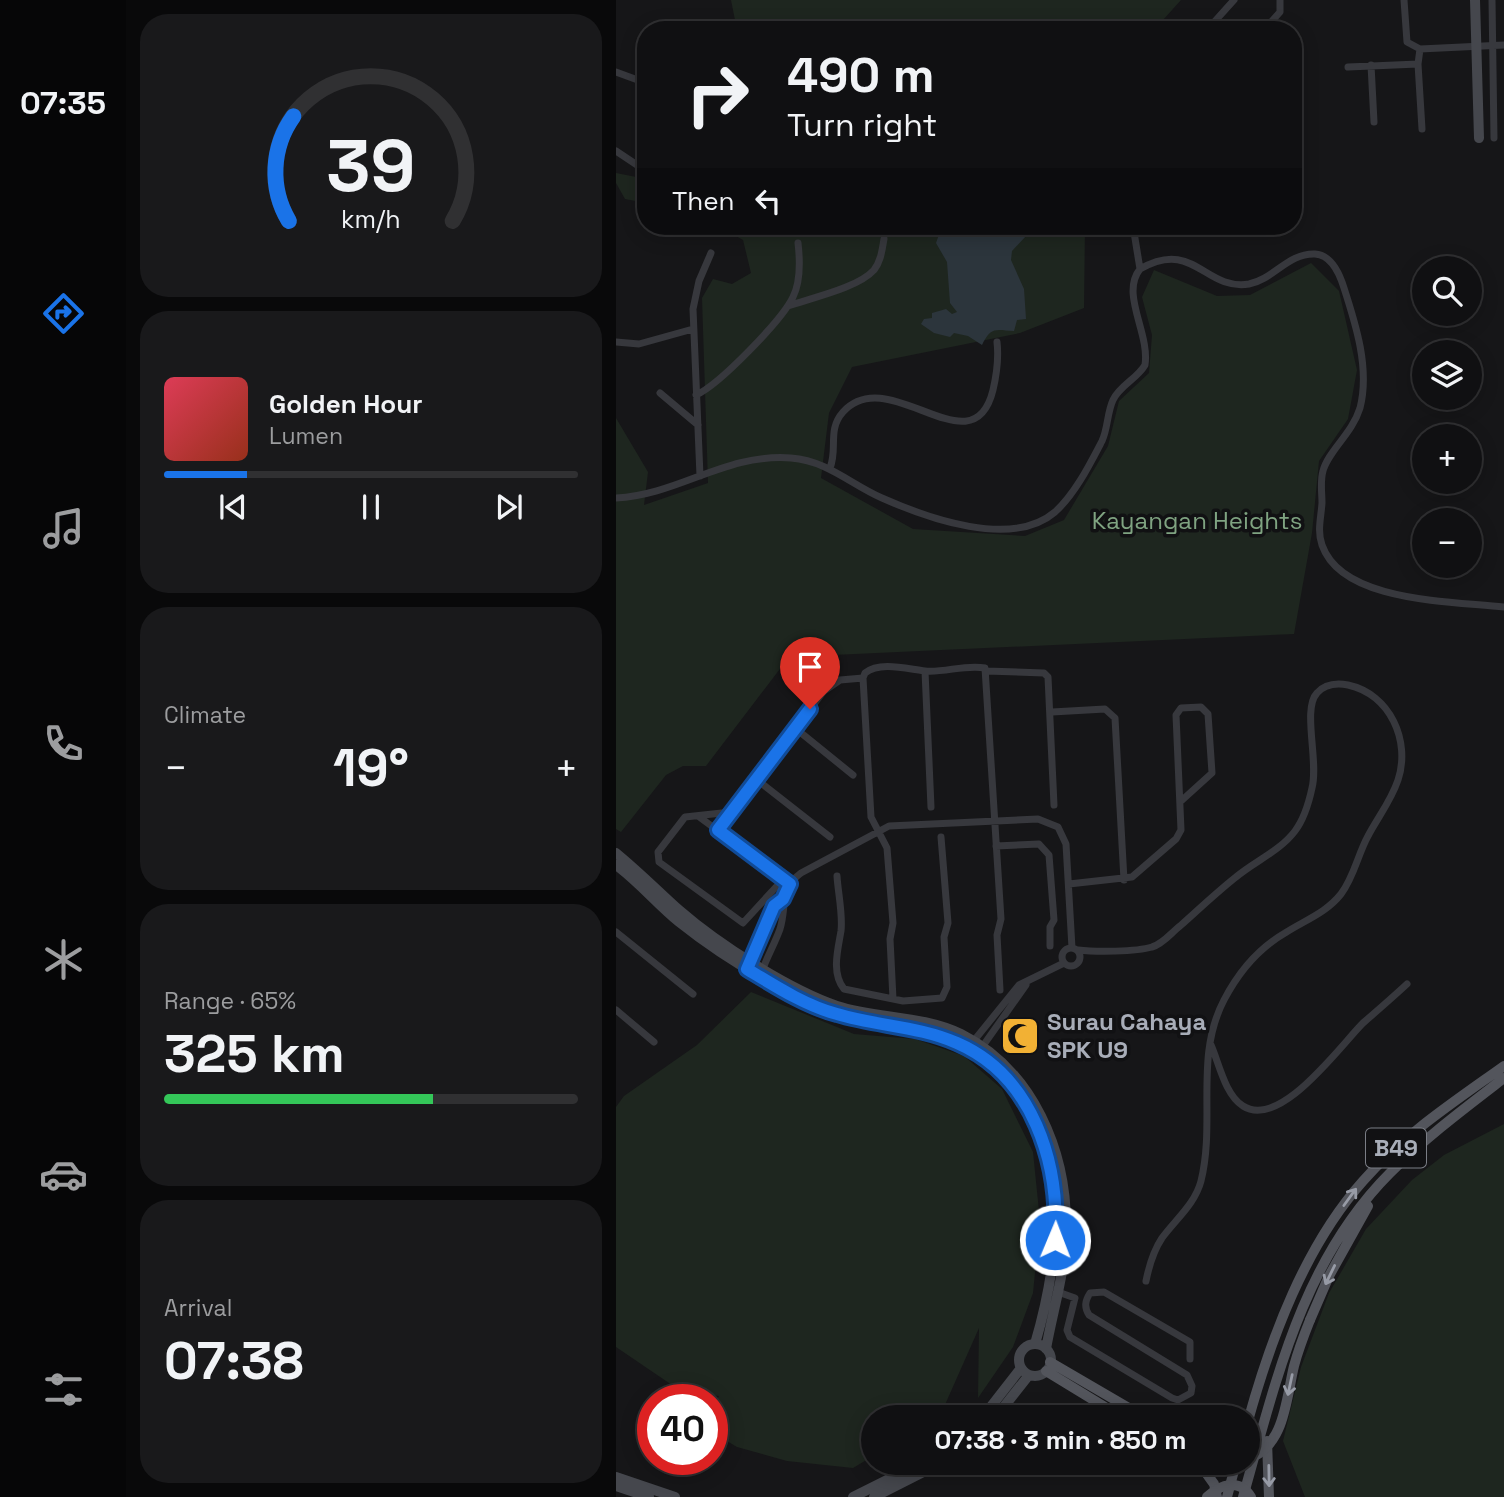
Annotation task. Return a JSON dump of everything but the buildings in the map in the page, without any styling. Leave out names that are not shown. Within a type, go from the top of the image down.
[{"type":"main road","name":"B49","points":[[1252,1405],[1267,1354],[1297,1283],[1354,1192],[1406,1139],[1504,1066]]},
{"type":"main road","name":"B49","points":[[1243,1497],[1298,1311],[1328,1252],[1349,1221],[1389,1174],[1504,1078]]},
{"type":"main road","points":[[1260,1451],[1268,1446],[1280,1428],[1295,1363],[1310,1320],[1353,1233],[1389,1174]]},
{"type":"main road","points":[[1048,1366],[1105,1405]]},
{"type":"main road","points":[[1048,1366],[1122,1405]]},
{"type":"main road","points":[[1102,1403],[1106,1405]]},
{"type":"main road","name":"B49","points":[[1269,1406],[1269,1497]]},
{"type":"main road","points":[[1208,1475],[1214,1484],[1217,1497]]},
{"type":"main road","points":[[1227,1497],[1233,1475]]},
{"type":"main road","points":[[1207,1497],[1221,1486],[1231,1484],[1241,1487],[1251,1497]]},
{"type":"street","points":[[1215,21],[1234,0]]},
{"type":"street","points":[[1272,21],[1280,12],[1280,0]]},
{"type":"street","points":[[1404,0],[1406,42],[1420,49],[1477,44],[1504,45]]},
{"type":"street","points":[[1475,0],[1479,138]]},
{"type":"street","points":[[1492,0],[1494,138]]},
{"type":"street","points":[[1420,49],[1418,64],[1422,129]]},
{"type":"street","points":[[1348,67],[1418,64]]},
{"type":"street","points":[[1371,65],[1374,122]]},
{"type":"street","points":[[616,72],[637,80]]},
{"type":"street","points":[[616,152],[637,165]]},
{"type":"street","points":[[616,498],[657,490],[750,458],[793,458],[830,468],[884,499],[919,514],[961,526],[1020,527],[1048,516],[1067,498],[1097,451],[1107,429],[1113,400],[1145,365],[1143,330],[1132,289],[1140,269],[1134,235]]},
{"type":"street","points":[[788,306],[831,292],[869,274],[880,260],[884,239]]},
{"type":"street","points":[[696,395],[711,385],[772,326],[788,306],[797,282],[800,261],[798,243]]},
{"type":"street","points":[[700,476],[693,329],[695,294],[711,253]]},
{"type":"street","points":[[1140,269],[1163,259],[1183,260],[1218,279],[1247,284],[1261,280],[1289,260],[1302,256],[1315,254],[1330,261],[1341,279],[1358,335],[1363,380],[1355,421],[1322,472],[1319,531],[1326,555],[1354,581],[1382,592],[1504,607]]},
{"type":"street","points":[[616,342],[639,344],[693,329]]},
{"type":"street","points":[[830,468],[833,428],[844,410],[860,399],[889,398],[960,422],[979,415],[990,399],[998,368],[997,342]]},
{"type":"street","points":[[660,393],[698,425]]},
{"type":"street","points":[[893,999],[890,939],[893,923],[887,848],[871,817],[863,678],[865,673],[874,668],[910,667],[925,671],[1044,673],[1048,677],[1052,712],[1054,806]]},
{"type":"street","points":[[986,670],[1002,919],[997,934],[1000,990]]},
{"type":"street","points":[[925,671],[931,807]]},
{"type":"street","points":[[718,830],[832,682],[863,678]]},
{"type":"street","points":[[1064,963],[1063,953],[1075,949],[1092,952],[1156,946],[1237,876],[1288,839],[1297,828],[1313,785],[1315,761],[1308,717],[1314,695],[1333,684],[1356,687],[1377,697],[1393,719],[1400,745],[1399,776],[1394,790],[1367,836],[1341,895],[1316,916],[1266,946],[1243,969],[1223,1000],[1215,1021],[1205,1070],[1209,1106],[1207,1150],[1201,1179],[1192,1202],[1161,1240],[1146,1281]]},
{"type":"street","points":[[1069,884],[1124,880],[1176,839],[1181,830],[1176,715],[1181,708],[1201,707],[1208,714],[1212,773],[1180,802]]},
{"type":"street","points":[[1052,712],[1105,709],[1115,718],[1124,880]]},
{"type":"street","points":[[795,728],[853,775]]},
{"type":"street","points":[[756,779],[830,837]]},
{"type":"street","points":[[731,813],[685,817],[658,852],[662,865],[743,923],[776,887]]},
{"type":"street","points":[[698,816],[790,884]]},
{"type":"street","points":[[761,972],[781,926],[783,899],[790,884],[801,873],[889,826],[994,820],[1038,819],[1058,827],[1066,844],[1075,949],[1079,962]]},
{"type":"street","points":[[836,876],[841,931],[836,942],[839,983],[850,992],[893,999],[934,1000],[946,993],[944,937],[948,923],[941,837]]},
{"type":"street","points":[[996,846],[1039,844],[1045,847],[1049,855],[1054,920],[1050,927],[1050,946]]},
{"type":"street","points":[[616,853],[680,911],[748,965]]},
{"type":"street","points":[[616,865],[676,920],[748,965],[836,1014],[919,1032],[975,1048],[1018,1079],[1045,1121],[1061,1175],[1066,1230],[1058,1296],[1046,1349],[1048,1366],[1036,1376],[1025,1371]]},
{"type":"street","points":[[748,965],[774,906],[783,899]]},
{"type":"street","points":[[616,932],[693,994]]},
{"type":"street","points":[[1064,963],[1071,967],[1092,952]]},
{"type":"street","points":[[975,1048],[1020,985],[1026,985],[1064,963]]},
{"type":"street","points":[[1211,1045],[1225,1081],[1237,1102],[1245,1108],[1256,1110],[1272,1108],[1302,1089],[1363,1024],[1407,984]]},
{"type":"street","points":[[616,1010],[654,1042]]},
{"type":"street","points":[[975,1048],[1002,1074],[1030,1111],[1048,1156],[1055,1200],[1054,1256],[1047,1298],[1035,1344],[1021,1352],[1025,1371],[1003,1405]]},
{"type":"street","points":[[1492,1087],[1504,1086]]},
{"type":"street","points":[[1058,1296],[1073,1295],[1067,1330],[1070,1337],[1172,1398],[1185,1398],[1191,1393],[1191,1379],[1089,1315],[1086,1309],[1090,1293],[1104,1292],[1190,1342],[1190,1359]]},
{"type":"street","points":[[1035,1344],[1046,1349]]},
{"type":"street","points":[[994,1405],[1025,1371]]},
{"type":"street","points":[[853,1497],[897,1475]]},
{"type":"street","points":[[874,1497],[917,1475]]},
{"type":"street","points":[[616,1477],[675,1497]]},
{"type":"street","points":[[616,1486],[649,1497]]},
{"type":"green space","points":[[731,0],[1181,0],[1162,21],[735,21]]},
{"type":"green space","points":[[616,173],[637,177],[637,201],[625,199],[616,183]]},
{"type":"green space","name":"Kayangan Heights","points":[[734,235],[1085,235],[1084,308],[1020,333],[852,367],[829,413],[821,478],[913,529],[1025,536],[1064,520],[1108,446],[1119,401],[1149,373],[1152,335],[1142,297],[1154,270],[1217,296],[1250,295],[1311,263],[1339,291],[1357,370],[1348,419],[1319,461],[1312,533],[1294,634],[789,657],[706,766],[683,766],[666,775],[621,832],[616,829],[616,418],[648,472],[644,505],[708,483],[702,298],[713,279],[732,284],[751,273],[743,240]]},
{"type":"green space","points":[[751,992],[854,1034],[915,1039],[964,1056],[1002,1089],[1033,1152],[1040,1221],[1033,1293],[1013,1347],[978,1398],[979,1328],[945,1405],[861,1405],[861,1463],[853,1468],[787,1461],[737,1447],[728,1442],[728,1384],[670,1384],[616,1347],[616,1107],[624,1096],[697,1045]]},
{"type":"green space","points":[[1504,1124],[1504,1497],[1305,1497],[1283,1441],[1301,1367],[1329,1293],[1366,1229],[1412,1180],[1444,1155]]},
{"type":"shaded area","points":[[939,235],[1027,235],[1012,251],[1011,260],[1024,289],[1026,319],[1017,320],[1014,331],[991,332],[982,345],[968,336],[954,333],[950,337],[934,333],[921,324],[924,319],[932,318],[932,313],[946,309],[952,314],[957,312],[950,303],[947,262],[936,243]]},
{"type":"place","name":"Surau Cahaya SPK U9","points":[[1020,1036]]},
{"type":"route","points":[[810,709],[718,830],[790,884],[783,899],[774,906],[747,969],[836,1014],[955,1042],[1002,1074],[1018,1091],[1030,1111],[1048,1156],[1055,1200],[1055,1240]]}]
